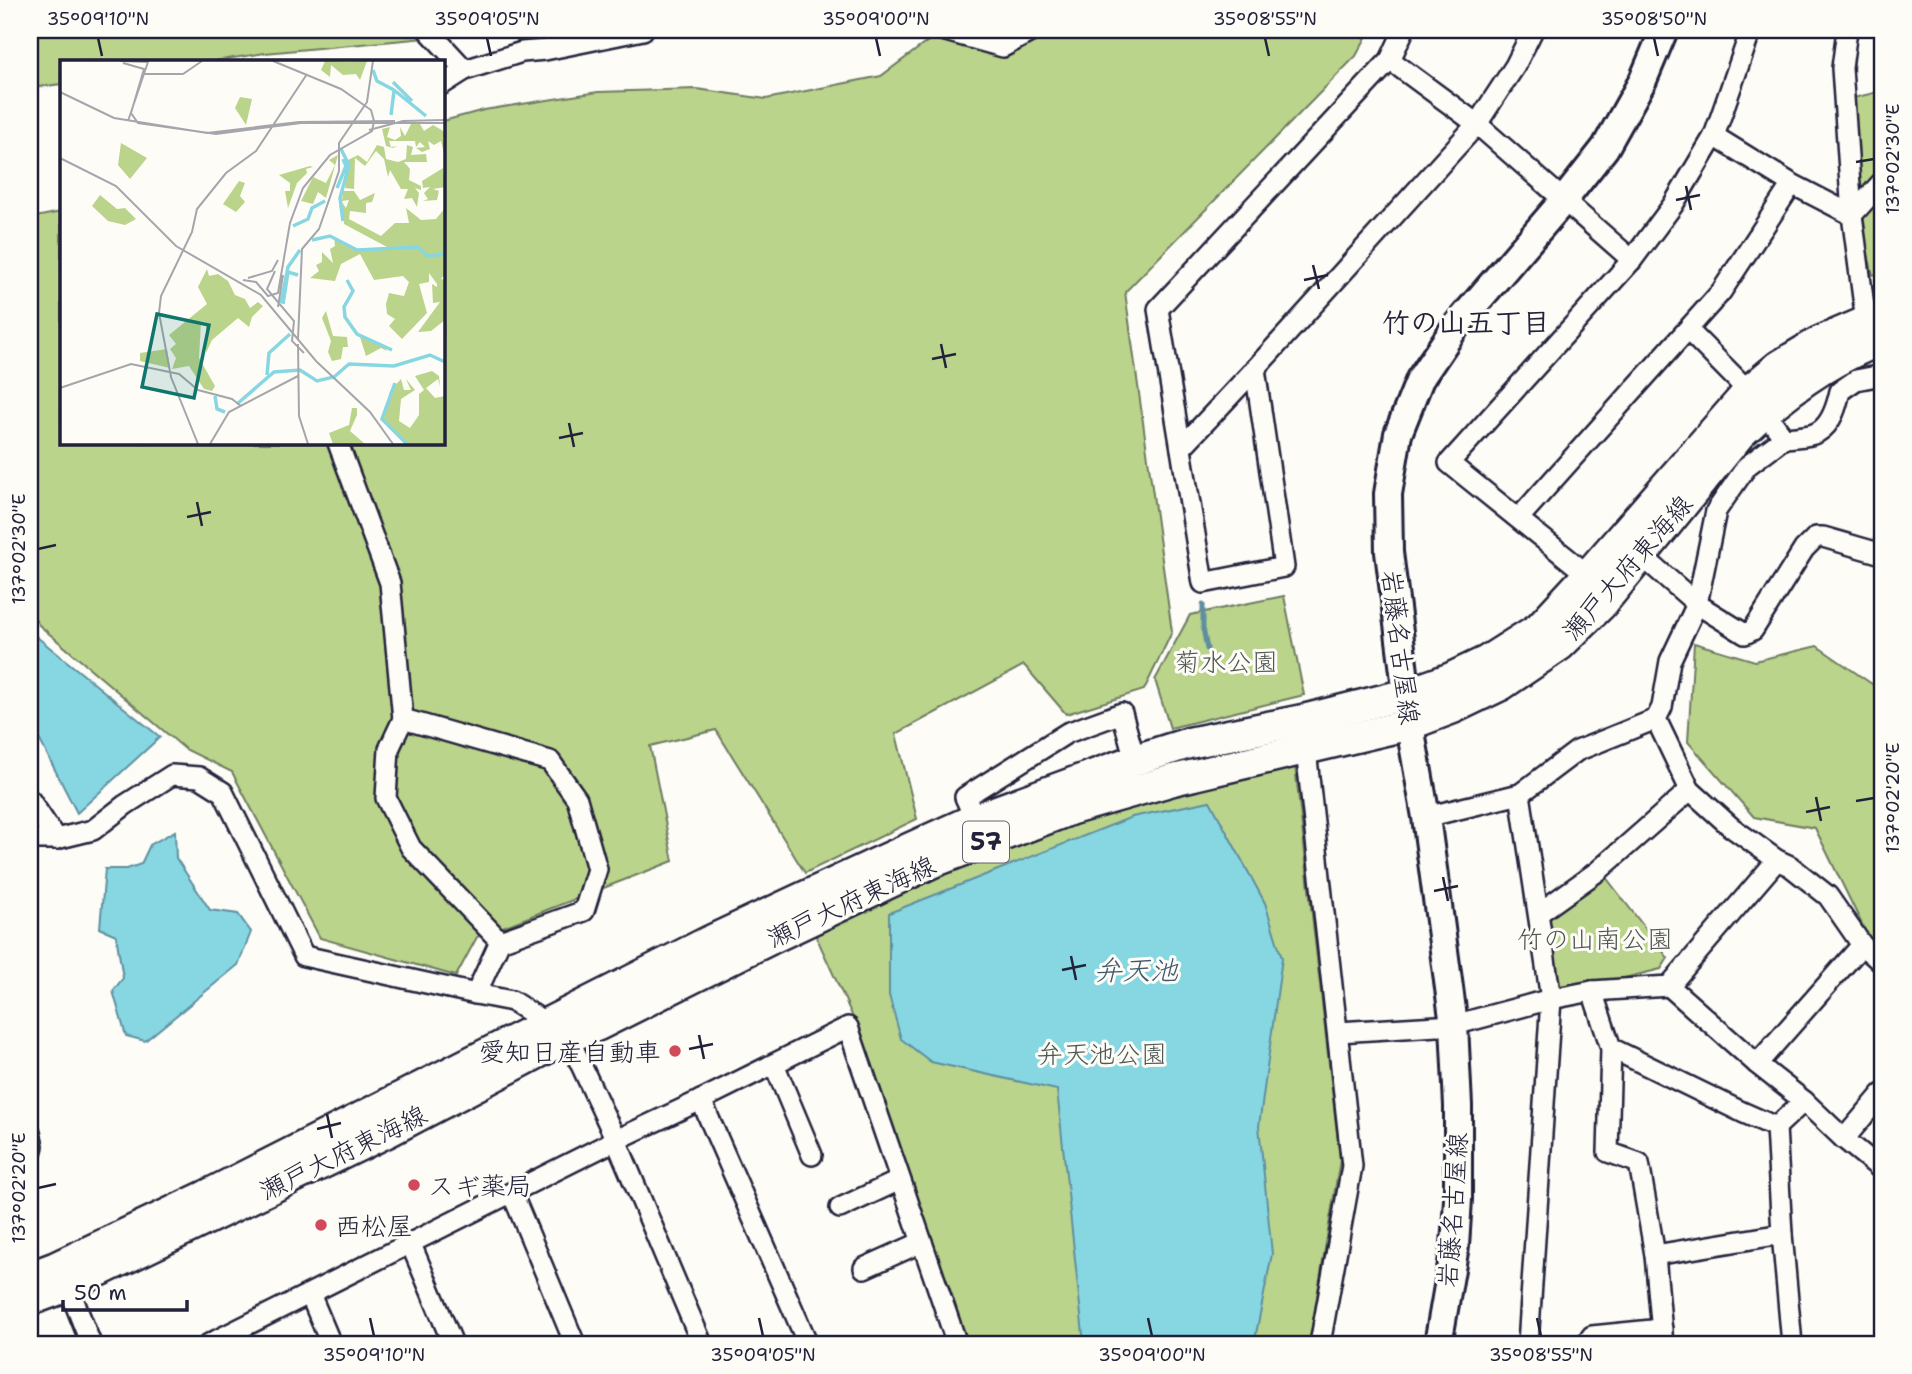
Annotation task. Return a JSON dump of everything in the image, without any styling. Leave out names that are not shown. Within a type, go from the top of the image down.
[{"type":"main road","name":"岩藤名古屋線","points":[[1438,1344],[1455,1246],[1458,1106],[1454,1025],[1389,552],[1388,494],[1398,434],[1420,379],[1456,326],[1605,148],[1643,80],[1664,30]]},
{"type":"main road","name":"瀬戸大府東海線","points":[[30,1300],[68,1286],[389,1131],[557,1030],[722,936],[975,819],[1189,743],[1303,720],[1407,694],[1449,679],[1487,661],[1539,628],[1758,400],[1784,395],[1868,345],[1877,325]]},
{"type":"main road","name":"瀬戸大府東海線","points":[[30,1277],[557,1030],[598,1025],[933,862],[1072,809],[1173,780],[1411,724],[1501,685],[1560,645],[1601,605],[1740,434],[1758,400]]},
{"type":"street","points":[[428,30],[465,70]]},
{"type":"street","points":[[444,83],[465,70],[522,52],[545,50],[643,30]]},
{"type":"street","points":[[942,30],[1003,47],[1034,30]]},
{"type":"street","points":[[1255,369],[1284,568],[1203,583],[1158,309],[1390,60],[1405,30]]},
{"type":"street","points":[[1181,448],[1477,124],[1515,66],[1533,30]]},
{"type":"street","points":[[1588,575],[1449,463],[1632,260],[1673,205],[1714,136],[1751,30]]},
{"type":"street","points":[[1847,30],[1842,68],[1852,215],[1877,325]]},
{"type":"street","points":[[1390,60],[1477,124],[1632,260]]},
{"type":"street","points":[[1714,136],[1792,184],[1852,215]]},
{"type":"street","points":[[1852,215],[1882,182]]},
{"type":"street","points":[[1519,518],[1721,292],[1792,184]]},
{"type":"street","points":[[1688,330],[1758,400],[1784,438]]},
{"type":"street","points":[[1426,817],[1520,794],[1577,751],[1656,719],[1662,707],[1670,661],[1697,604],[1716,511],[1747,466],[1784,438],[1818,432],[1829,421],[1837,406],[1840,391],[1856,380],[1882,374]]},
{"type":"street","points":[[338,444],[390,583],[403,719],[389,748],[386,798],[411,848],[500,941]]},
{"type":"street","points":[[1642,556],[1697,604],[1745,634],[1753,630],[1804,549],[1816,537],[1882,554]]},
{"type":"street","points":[[975,819],[965,797],[1067,733],[1122,713],[1135,760]]},
{"type":"street","points":[[403,719],[550,761],[577,799],[597,869],[584,911],[500,941],[476,994]]},
{"type":"street","points":[[1656,719],[1690,790],[1731,827],[1777,860],[1790,866],[1828,896],[1862,945],[1882,963]]},
{"type":"street","points":[[1306,750],[1352,1166],[1320,1344]]},
{"type":"street","points":[[30,839],[56,839],[93,830],[125,805],[172,775],[199,777],[223,792],[304,956],[512,1001],[557,1030],[615,1140],[702,1344]]},
{"type":"street","points":[[1539,914],[1598,871],[1690,790]]},
{"type":"street","points":[[1520,794],[1551,999],[1528,1344]]},
{"type":"street","points":[[30,800],[56,839]]},
{"type":"street","points":[[1669,986],[1777,860]]},
{"type":"street","points":[[1757,1064],[1862,945]]},
{"type":"street","points":[[1338,1032],[1454,1025],[1592,991],[1669,986],[1882,1170]]},
{"type":"street","points":[[1586,1344],[1592,1336],[1662,1337],[1655,1255],[1639,1163],[1608,1152],[1611,1048],[1592,991]]},
{"type":"street","points":[[212,1343],[615,1140],[848,1027],[922,1242],[951,1342]]},
{"type":"street","points":[[1611,1048],[1776,1127]]},
{"type":"street","points":[[774,1064],[812,1155]]},
{"type":"street","points":[[1844,1139],[1882,1094]]},
{"type":"street","points":[[701,1100],[808,1344]]},
{"type":"street","points":[[1776,1127],[1804,1101]]},
{"type":"street","points":[[1776,1127],[1792,1344]]},
{"type":"street","points":[[30,1132],[33,1146],[30,1156]]},
{"type":"street","points":[[840,1208],[900,1180]]},
{"type":"street","points":[[512,1194],[575,1344]]},
{"type":"street","points":[[1655,1255],[1782,1234]]},
{"type":"street","points":[[410,1242],[453,1344]]},
{"type":"street","points":[[864,1268],[922,1242]]},
{"type":"street","points":[[68,1286],[91,1344]]},
{"type":"street","points":[[310,1294],[331,1344]]},
{"type":"green space","points":[[30,30],[511,30],[265,53],[220,60],[60,60],[60,84],[30,88]]},
{"type":"green space","points":[[943,30],[1370,30],[1356,56],[1125,292],[1172,632],[1144,690],[1066,714],[1024,665],[896,734],[917,819],[805,873],[716,730],[650,746],[673,861],[477,937],[456,976],[320,938],[232,772],[185,749],[39,625],[30,611],[30,218],[60,212],[60,444],[444,444],[444,121],[484,110],[598,92],[697,89],[766,99],[881,76]]},
{"type":"green space","points":[[1882,91],[1882,272],[1873,275],[1856,208],[1849,99]]},
{"type":"green space","name":"菊水公園","points":[[1284,596],[1304,695],[1170,728],[1155,680],[1190,615]]},
{"type":"green space","points":[[1694,643],[1755,661],[1817,646],[1882,691],[1882,950],[1874,949],[1815,828],[1754,817],[1688,742]]},
{"type":"green space","name":"弁天池","points":[[1295,766],[1340,1160],[1309,1344],[961,1344],[852,1015],[815,934],[927,877],[1132,803]]},
{"type":"green space","name":"竹の山南公園","points":[[1605,876],[1668,958],[1661,969],[1556,992],[1545,917]]},
{"type":"water","points":[[32,633],[160,737],[77,813],[30,721]]},
{"type":"water","name":"弁天池","points":[[1210,801],[1265,903],[1282,958],[1259,1126],[1272,1254],[1254,1344],[1084,1344],[1057,1090],[931,1062],[901,1039],[889,995],[889,913],[1132,817]]},
{"type":"water","points":[[175,831],[176,858],[210,910],[238,914],[251,932],[238,965],[145,1041],[126,1036],[113,991],[123,978],[116,935],[100,928],[105,869],[127,869],[141,864],[150,845]]},
{"type":"waterway","points":[[1203,605],[1207,649]]},
{"type":"place","name":"愛知日産自動車","points":[[675,1051]]},
{"type":"place","name":"スギ薬局","points":[[414,1185]]},
{"type":"place","name":"西松屋","points":[[321,1225]]},
{"type":"district","name":"竹の山五丁目","points":[[1466,322]]},
{"type":"park label","name":"弁天池公園","points":[[1102,1053]]}]
